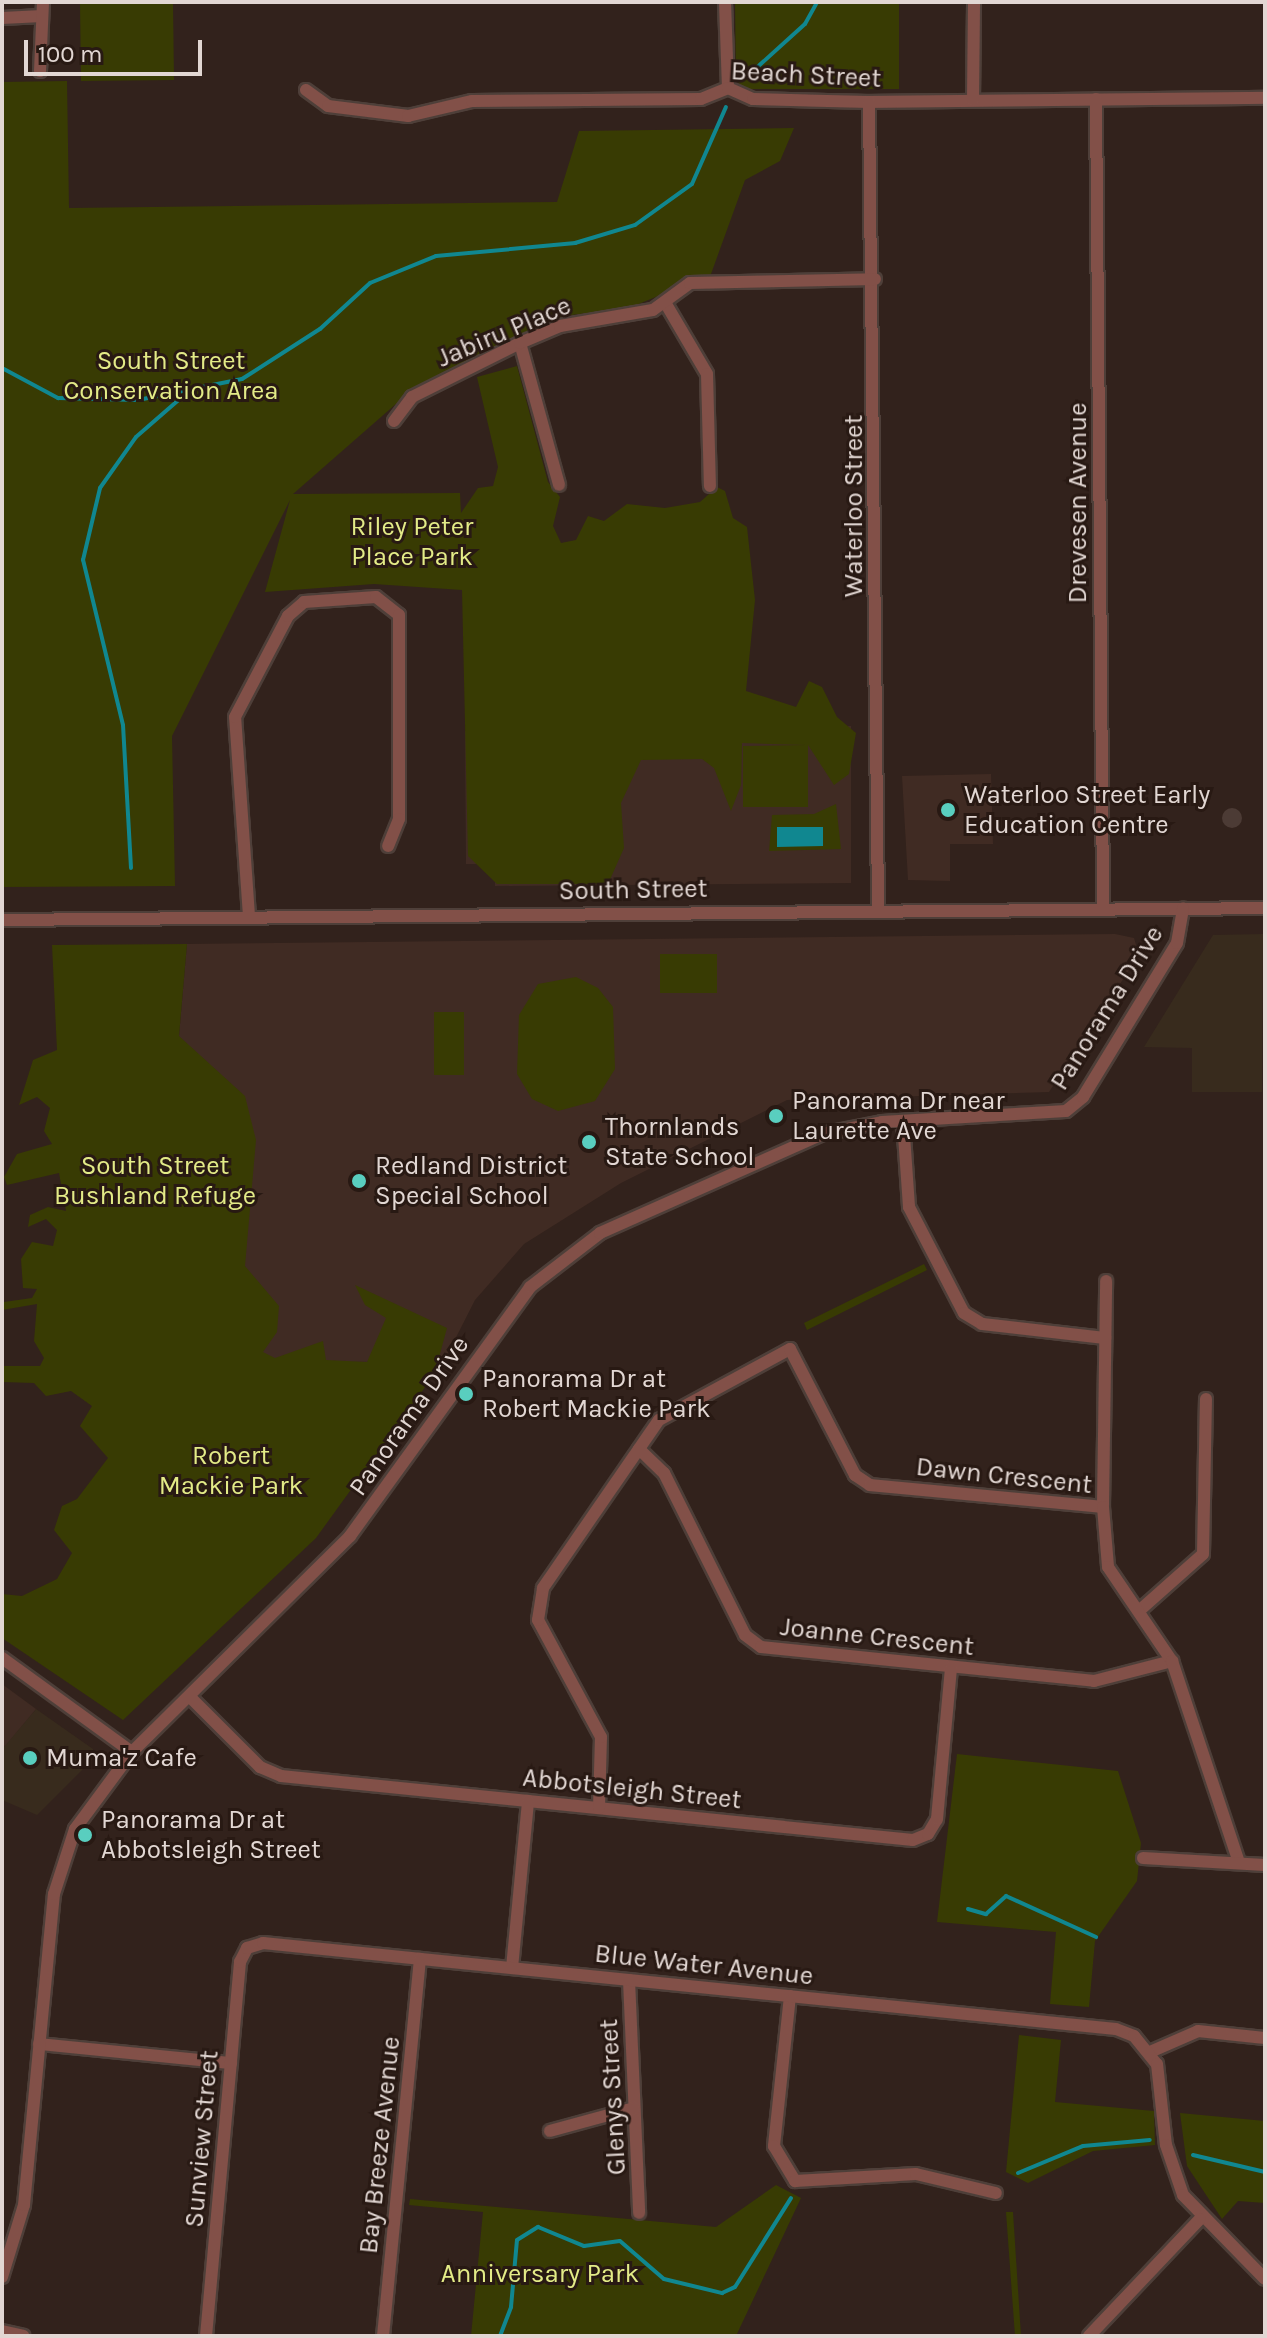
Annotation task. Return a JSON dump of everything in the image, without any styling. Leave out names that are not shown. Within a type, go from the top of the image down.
[{"type":"street","points":[[40,71],[37,16],[43,2]]},
{"type":"street","points":[[725,2],[728,88]]},
{"type":"street","points":[[973,100],[974,2]]},
{"type":"street","points":[[2,18],[37,16]]},
{"type":"street","name":"Beach Street","points":[[306,90],[328,106],[408,116],[472,101],[701,99],[728,88],[753,99],[869,102],[1265,98]]},
{"type":"street","name":"Drevesen Avenue","points":[[1096,99],[1103,907]]},
{"type":"street","name":"Waterloo Street","points":[[869,102],[875,279],[878,909]]},
{"type":"street","name":"Jabiru Place","points":[[394,421],[412,397],[520,343],[560,326],[636,316],[666,304],[690,283],[875,279]]},
{"type":"street","points":[[666,304],[707,374],[710,486]]},
{"type":"street","points":[[520,343],[559,485]]},
{"type":"street","points":[[249,916],[235,717],[288,616],[304,602],[376,597],[399,615],[399,819],[388,846]]},
{"type":"street","name":"South Street","points":[[2,920],[878,909],[1265,908]]},
{"type":"street","name":"Panorama Drive","points":[[2,2277],[24,2205],[39,2044],[63,1858],[92,1800],[132,1752],[191,1698],[350,1536],[502,1322],[561,1259],[675,1194],[783,1147],[903,1121],[1044,1116],[1077,1105],[1177,943],[1183,909]]},
{"type":"street","points":[[903,1121],[909,1207],[964,1313],[982,1324],[1105,1338]]},
{"type":"street","points":[[1103,1507],[1106,1281]]},
{"type":"street","name":"Dawn Crescent","points":[[639,1449],[677,1405],[790,1349],[855,1475],[870,1485],[1103,1507],[1108,1567],[1172,1661],[1238,1859]]},
{"type":"street","points":[[1140,1610],[1203,1554],[1206,1399]]},
{"type":"street","points":[[599,1808],[601,1737],[538,1620],[537,1603],[639,1449]]},
{"type":"street","name":"Joanne Crescent","points":[[639,1449],[664,1473],[745,1635],[761,1647],[1094,1681],[1172,1661]]},
{"type":"street","points":[[2,1658],[132,1752]]},
{"type":"street","name":"Abbotsleigh Street","points":[[191,1698],[270,1773],[913,1840],[928,1834],[937,1819],[951,1667]]},
{"type":"street","points":[[512,1968],[528,1801]]},
{"type":"street","points":[[1143,1858],[1238,1859],[1265,1865]]},
{"type":"street","name":"Blue Water Avenue","points":[[247,1948],[263,1943],[1116,2029],[1150,2052]]},
{"type":"street","name":"Sunview Street","points":[[206,2336],[231,2063],[247,1948]]},
{"type":"street","name":"Bay Breeze Avenue","points":[[383,2336],[420,1959]]},
{"type":"street","name":"Glenys Street","points":[[629,1980],[639,2213]]},
{"type":"street","points":[[790,1996],[774,2146],[795,2181],[916,2174],[996,2193]]},
{"type":"street","points":[[1265,2038],[1198,2031],[1150,2052],[1162,2079],[1173,2172],[1200,2219],[1265,2279]]},
{"type":"street","points":[[39,2044],[231,2063]]},
{"type":"street","points":[[550,2131],[634,2108]]},
{"type":"street","points":[[1097,2334],[1200,2219]]},
{"type":"street","points":[[2,2331],[23,2336]]},
{"type":"shaded area","points":[[851,726],[851,883],[495,886],[495,864],[466,864],[465,731]]},
{"type":"shaded area","name":"Waterloo Street Early Education Centre","points":[[991,774],[993,844],[950,844],[950,881],[908,880],[902,776]]},
{"type":"shaded area","points":[[1115,934],[1134,938],[1139,955],[1049,1092],[787,1100],[621,1183],[524,1244],[475,1300],[444,1361],[259,1363],[245,1266],[179,1036],[187,944]]},
{"type":"shaded area","points":[[1263,934],[1262,1092],[1192,1092],[1192,1048],[1144,1047],[1213,935]]},
{"type":"shaded area","points":[[2,1684],[36,1709],[5,1746],[2,1745]]},
{"type":"shaded area","points":[[36,1709],[93,1749],[94,1758],[37,1815],[2,1800],[2,1749]]},
{"type":"green space","points":[[80,2],[173,2],[174,80],[81,81]]},
{"type":"green space","points":[[735,2],[899,2],[899,89],[745,89],[736,80]]},
{"type":"green space","name":"South Street Conservation Area","points":[[67,81],[69,208],[557,202],[579,131],[794,128],[780,161],[745,180],[711,274],[629,308],[563,316],[405,396],[293,494],[460,493],[461,513],[478,488],[493,486],[498,467],[477,377],[517,366],[548,482],[560,497],[553,526],[561,543],[576,540],[588,516],[604,521],[627,504],[665,508],[700,502],[717,487],[725,491],[733,518],[747,527],[755,600],[746,691],[796,707],[809,681],[822,687],[837,717],[856,733],[849,774],[834,785],[808,745],[808,807],[743,807],[743,746],[806,745],[742,743],[741,785],[731,811],[714,768],[702,759],[641,760],[621,803],[624,848],[608,884],[497,884],[468,856],[462,590],[374,584],[265,592],[290,500],[172,736],[175,886],[2,887],[2,82]]},
{"type":"green space","points":[[836,804],[841,849],[769,851],[772,815],[814,814]]},
{"type":"green space","points":[[187,944],[179,1036],[245,1096],[256,1140],[245,1266],[279,1306],[277,1332],[263,1352],[275,1358],[323,1341],[326,1360],[367,1362],[386,1318],[365,1305],[355,1285],[447,1328],[438,1361],[444,1361],[316,1538],[123,1720],[2,1638],[2,1594],[22,1596],[57,1579],[72,1553],[54,1530],[62,1506],[77,1499],[108,1458],[80,1426],[92,1406],[71,1391],[46,1396],[34,1383],[2,1382],[2,1366],[40,1366],[44,1358],[34,1341],[37,1304],[2,1310],[4,1302],[32,1298],[37,1289],[23,1288],[21,1259],[32,1242],[53,1246],[57,1230],[46,1219],[28,1227],[30,1215],[48,1207],[66,1211],[59,1173],[7,1185],[4,1177],[17,1154],[52,1144],[44,1131],[50,1108],[37,1097],[19,1105],[33,1060],[57,1050],[52,945]]},
{"type":"green space","points":[[660,954],[717,954],[717,993],[660,993]]},
{"type":"green space","points":[[576,977],[598,988],[613,1007],[615,1069],[595,1101],[558,1111],[532,1099],[517,1074],[519,1015],[538,984]]},
{"type":"green space","points":[[434,1012],[464,1012],[464,1075],[434,1075]]},
{"type":"green space","points":[[924,1264],[927,1270],[807,1330],[804,1323]]},
{"type":"green space","points":[[957,1754],[1118,1771],[1141,1843],[1137,1881],[1095,1941],[1089,2007],[1050,2004],[1056,1932],[937,1922]]},
{"type":"green space","points":[[1019,2035],[1061,2040],[1055,2102],[1154,2111],[1155,2145],[1093,2151],[1028,2183],[1006,2172]]},
{"type":"green space","points":[[1180,2113],[1265,2121],[1265,2203],[1238,2201],[1222,2219],[1187,2166]]},
{"type":"green space","name":"Anniversary Park","points":[[776,2185],[801,2198],[736,2336],[471,2336],[483,2212],[409,2205],[410,2199],[716,2227]]},
{"type":"green space","points":[[1006,2212],[1013,2212],[1021,2336],[1015,2336]]},
{"type":"water","points":[[777,827],[823,827],[823,846],[777,847]]},
{"type":"building","points":[[1232,808],[1239,811],[1242,818],[1239,825],[1232,828],[1225,825],[1222,818],[1225,811]]},
{"type":"waterway","points":[[753,71],[805,24],[817,2]]},
{"type":"waterway","points":[[2,368],[58,398],[138,400],[242,379],[320,329],[370,283],[436,256],[575,243],[635,225],[692,184],[726,107]]},
{"type":"waterway","points":[[131,868],[123,725],[83,560],[100,488],[136,437],[190,390]]},
{"type":"waterway","points":[[968,1909],[986,1914],[1006,1896],[1096,1937]]},
{"type":"waterway","points":[[1018,2173],[1083,2146],[1150,2140]]},
{"type":"waterway","points":[[1193,2155],[1265,2172]]},
{"type":"waterway","points":[[500,2336],[511,2307],[517,2240],[538,2227],[584,2246],[620,2241],[664,2279],[722,2293],[735,2287],[791,2198]]},
{"type":"place","name":"Waterloo Street Early Education Centre","points":[[948,810]]},
{"type":"place","name":"Panorama Dr near Laurette Ave","points":[[776,1116]]},
{"type":"place","name":"Thornlands State School","points":[[589,1142]]},
{"type":"place","name":"Redland District Special School","points":[[359,1181]]},
{"type":"place","name":"Panorama Dr at Robert Mackie Park","points":[[466,1394]]},
{"type":"place","name":"Muma'z Cafe","points":[[30,1758]]},
{"type":"place","name":"Panorama Dr at Abbotsleigh Street","points":[[85,1835]]},
{"type":"park label","name":"Riley Peter Place Park","points":[[412,542]]},
{"type":"park label","name":"South Street Bushland Refuge","points":[[155,1181]]},
{"type":"park label","name":"Robert Mackie Park","points":[[231,1471]]}]
